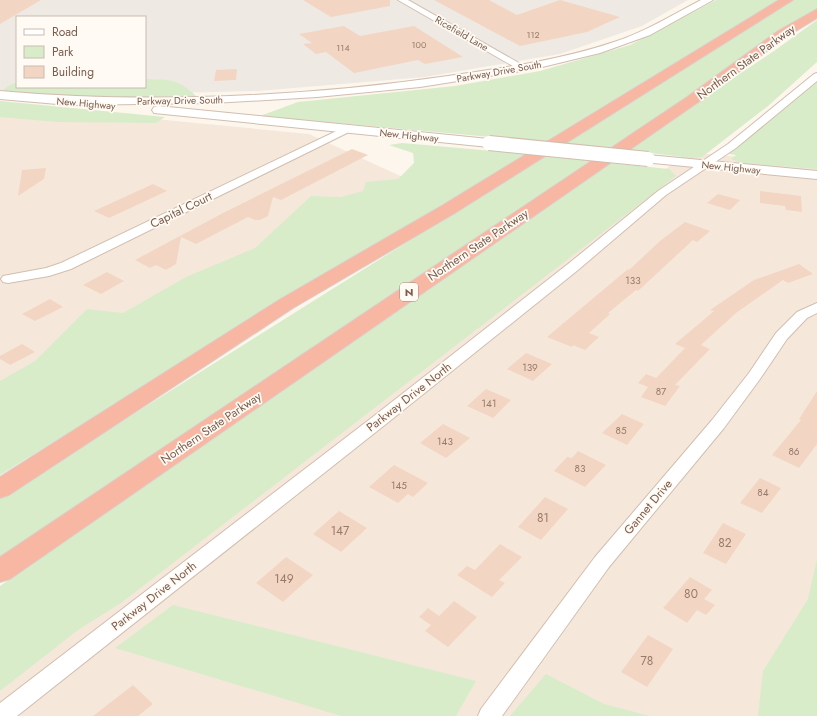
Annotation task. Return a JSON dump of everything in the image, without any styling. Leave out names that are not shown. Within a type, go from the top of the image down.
[{"type":"highway","points":[[0,488],[286,304],[449,209],[720,40],[787,0]]},
{"type":"highway","name":"Northern State Parkway","points":[[0,571],[692,100],[782,34],[817,12]]},
{"type":"street","name":"Ricefield Lane","points":[[402,0],[521,67]]},
{"type":"street","name":"Parkway Drive South","points":[[58,100],[180,100],[279,96],[392,87],[521,67],[586,54],[618,44],[659,27],[708,0]]},
{"type":"street","name":"Parkway Drive North","points":[[0,716],[380,420],[573,267],[662,193],[732,146],[817,76]]},
{"type":"street","name":"New Highway","points":[[0,95],[350,128],[817,175]]},
{"type":"street","name":"Parkway Drive South","points":[[241,118],[279,96]]},
{"type":"street","points":[[163,110],[166,103],[180,100]]},
{"type":"street","name":"Capital Court","points":[[8,279],[37,275],[66,266],[350,128]]},
{"type":"street","name":"Gannet Drive","points":[[489,716],[602,562],[718,424],[755,376],[781,336],[802,315],[817,307]]},
{"type":"shaded area","points":[[0,0],[688,0],[642,26],[560,54],[425,77],[258,91],[53,96],[0,90]]},
{"type":"shaded area","points":[[0,104],[309,134],[420,185],[0,422]]},
{"type":"shaded area","points":[[689,152],[817,165],[817,716],[0,716],[0,656]]},
{"type":"green space","points":[[716,0],[778,0],[545,142],[260,116],[298,102],[455,86],[540,71],[630,45]]},
{"type":"green space","points":[[793,0],[817,0],[817,10],[685,100],[609,148],[561,144]]},
{"type":"green space","points":[[817,20],[817,62],[768,106],[702,157],[691,158],[625,150],[774,51]]},
{"type":"green space","points":[[146,79],[167,80],[184,86],[196,96],[58,98],[1,92],[8,86],[16,82],[16,88],[146,88]]},
{"type":"green space","points":[[817,82],[817,169],[741,163],[731,159],[736,155],[729,154]]},
{"type":"green space","points":[[0,101],[165,117],[156,123],[57,122],[0,117]]},
{"type":"green space","points":[[402,143],[528,154],[316,280],[0,475],[0,381],[35,361],[87,309],[123,313],[186,277],[255,248],[311,196],[341,197],[363,191],[366,182],[398,179],[414,163],[413,153],[389,145]]},
{"type":"green space","points":[[544,156],[593,161],[0,560],[0,498]]},
{"type":"green space","points":[[609,163],[669,169],[676,176],[121,603],[78,630],[0,691],[0,586]]},
{"type":"green space","points":[[817,559],[817,716],[758,716],[763,671],[808,599]]},
{"type":"green space","points":[[173,605],[476,681],[456,716],[341,716],[115,648]]},
{"type":"green space","points":[[546,674],[604,704],[650,716],[510,716]]},
{"type":"building","points":[[0,0],[41,0],[0,24]]},
{"type":"building","points":[[303,0],[390,0],[390,6],[331,17]]},
{"type":"building","points":[[434,0],[489,0],[517,15],[560,0],[620,17],[587,32],[520,46]]},
{"type":"building","points":[[344,26],[360,36],[414,26],[463,57],[425,64],[418,60],[354,73],[326,52],[316,54],[303,44],[312,43],[299,34]]},
{"type":"building","points":[[237,69],[236,80],[214,81],[216,70]]},
{"type":"building","points":[[352,149],[368,155],[281,200],[273,197],[268,216],[260,220],[255,220],[248,217],[196,244],[181,237],[176,264],[166,270],[156,265],[150,268],[135,260],[223,213]]},
{"type":"building","points":[[46,168],[44,179],[18,196],[22,170]]},
{"type":"building","points":[[153,184],[167,191],[109,218],[94,211]]},
{"type":"building","points":[[760,191],[801,196],[802,212],[786,210],[785,206],[760,203]]},
{"type":"building","points":[[718,194],[740,200],[730,210],[707,203]]},
{"type":"building","points":[[685,222],[710,231],[697,242],[693,240],[638,291],[636,290],[608,313],[610,314],[589,333],[599,337],[585,350],[573,345],[572,347],[547,337],[628,269],[629,270],[660,241]]},
{"type":"building","points":[[799,264],[813,274],[788,283],[783,280],[736,313],[701,345],[710,349],[675,385],[680,386],[665,406],[641,397],[648,387],[638,383],[646,374],[656,378],[685,348],[675,344],[714,311],[710,310],[754,280]]},
{"type":"building","points":[[107,272],[124,281],[101,294],[83,285]]},
{"type":"building","points":[[50,299],[63,307],[35,321],[22,314]]},
{"type":"building","points":[[22,344],[35,352],[10,365],[0,359],[0,356]]},
{"type":"building","points":[[526,353],[552,364],[533,381],[507,369]]},
{"type":"building","points":[[486,389],[511,400],[493,418],[467,406]]},
{"type":"building","points":[[817,391],[817,444],[799,468],[772,455],[801,420],[799,419]]},
{"type":"building","points":[[622,414],[644,424],[627,445],[602,433]]},
{"type":"building","points":[[443,424],[470,438],[446,458],[420,443]]},
{"type":"building","points":[[578,451],[606,465],[585,487],[554,471],[567,457],[572,458]]},
{"type":"building","points":[[394,465],[428,483],[413,497],[408,494],[398,503],[369,487]]},
{"type":"building","points":[[760,478],[781,488],[762,513],[740,503]]},
{"type":"building","points":[[545,497],[568,509],[541,540],[518,527]]},
{"type":"building","points":[[339,511],[367,528],[341,552],[313,534]]},
{"type":"building","points":[[723,523],[746,534],[726,564],[703,553]]},
{"type":"building","points":[[500,544],[522,557],[499,580],[505,583],[492,597],[457,575],[467,566],[475,570]]},
{"type":"building","points":[[286,557],[313,575],[283,602],[256,583]]},
{"type":"building","points":[[690,577],[712,590],[704,599],[715,605],[706,615],[697,610],[687,623],[663,608]]},
{"type":"building","points":[[454,601],[477,617],[448,647],[425,631],[431,625],[419,617],[428,608],[439,616]]},
{"type":"building","points":[[648,635],[673,649],[647,687],[621,672]]},
{"type":"building","points":[[133,685],[153,704],[138,716],[93,716]]}]
